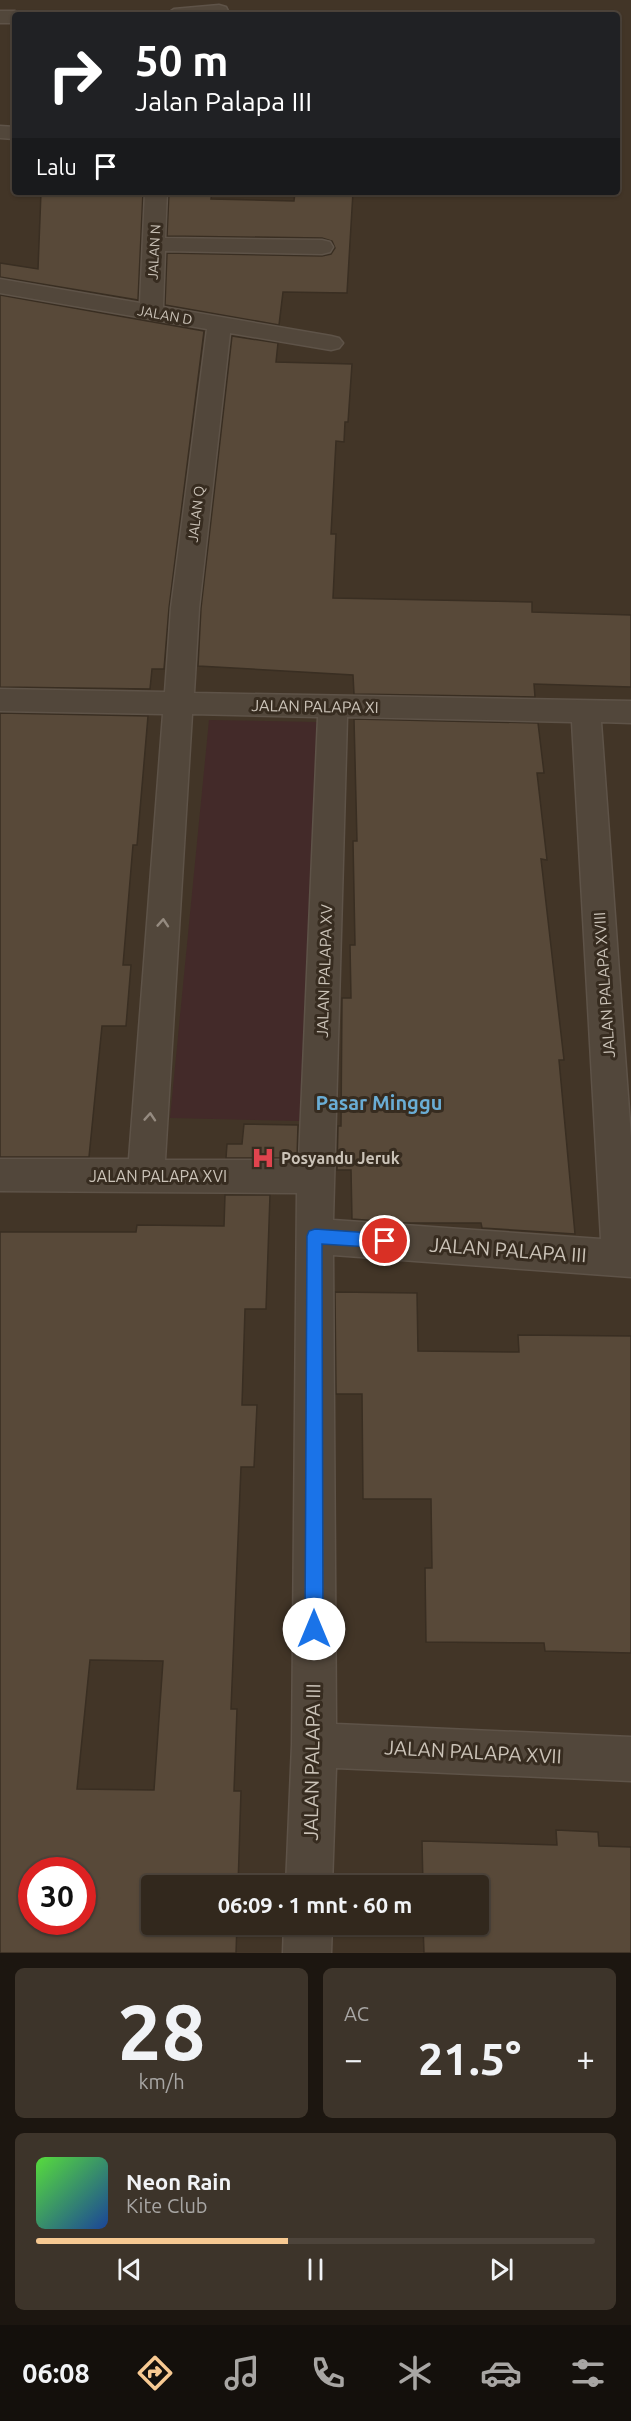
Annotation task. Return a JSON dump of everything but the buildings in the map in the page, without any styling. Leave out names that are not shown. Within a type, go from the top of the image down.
[{"type":"street","points":[[208,12],[219,11]]},
{"type":"street","name":"JALAN N","points":[[151,312],[156,195]]},
{"type":"street","points":[[155,244],[322,247]]},
{"type":"street","name":"JALAN D","points":[[0,286],[331,343]]},
{"type":"street","name":"JALAN Q","points":[[177,704],[185,608],[219,325]]},
{"type":"street","name":"JALAN PALAPA XI","points":[[0,700],[631,712]]},
{"type":"street","points":[[146,1176],[177,704]]},
{"type":"street","name":"JALAN PALAPA XV","points":[[315,1236],[333,707]]},
{"type":"street","name":"JALAN PALAPA XVIII","points":[[586,711],[626,1258]]},
{"type":"street","name":"JALAN PALAPA XVI","points":[[0,1175],[316,1177]]},
{"type":"street","name":"JALAN PALAPA III","points":[[309,1875],[314,1745],[315,1236],[626,1258]]},
{"type":"street","name":"JALAN PALAPA XVII","points":[[314,1745],[631,1759]]},
{"type":"street","points":[[307,1953],[308,1935]]},
{"type":"shaded area","points":[[209,720],[317,722],[300,1121],[170,1118]]},
{"type":"place","name":"Posyandu Jeruk","points":[[263,1158]]},
{"type":"district","name":"Pasar Minggu","points":[[379,1103]]},
{"type":"route","points":[[314,1629],[315,1236],[385,1241]]}]
